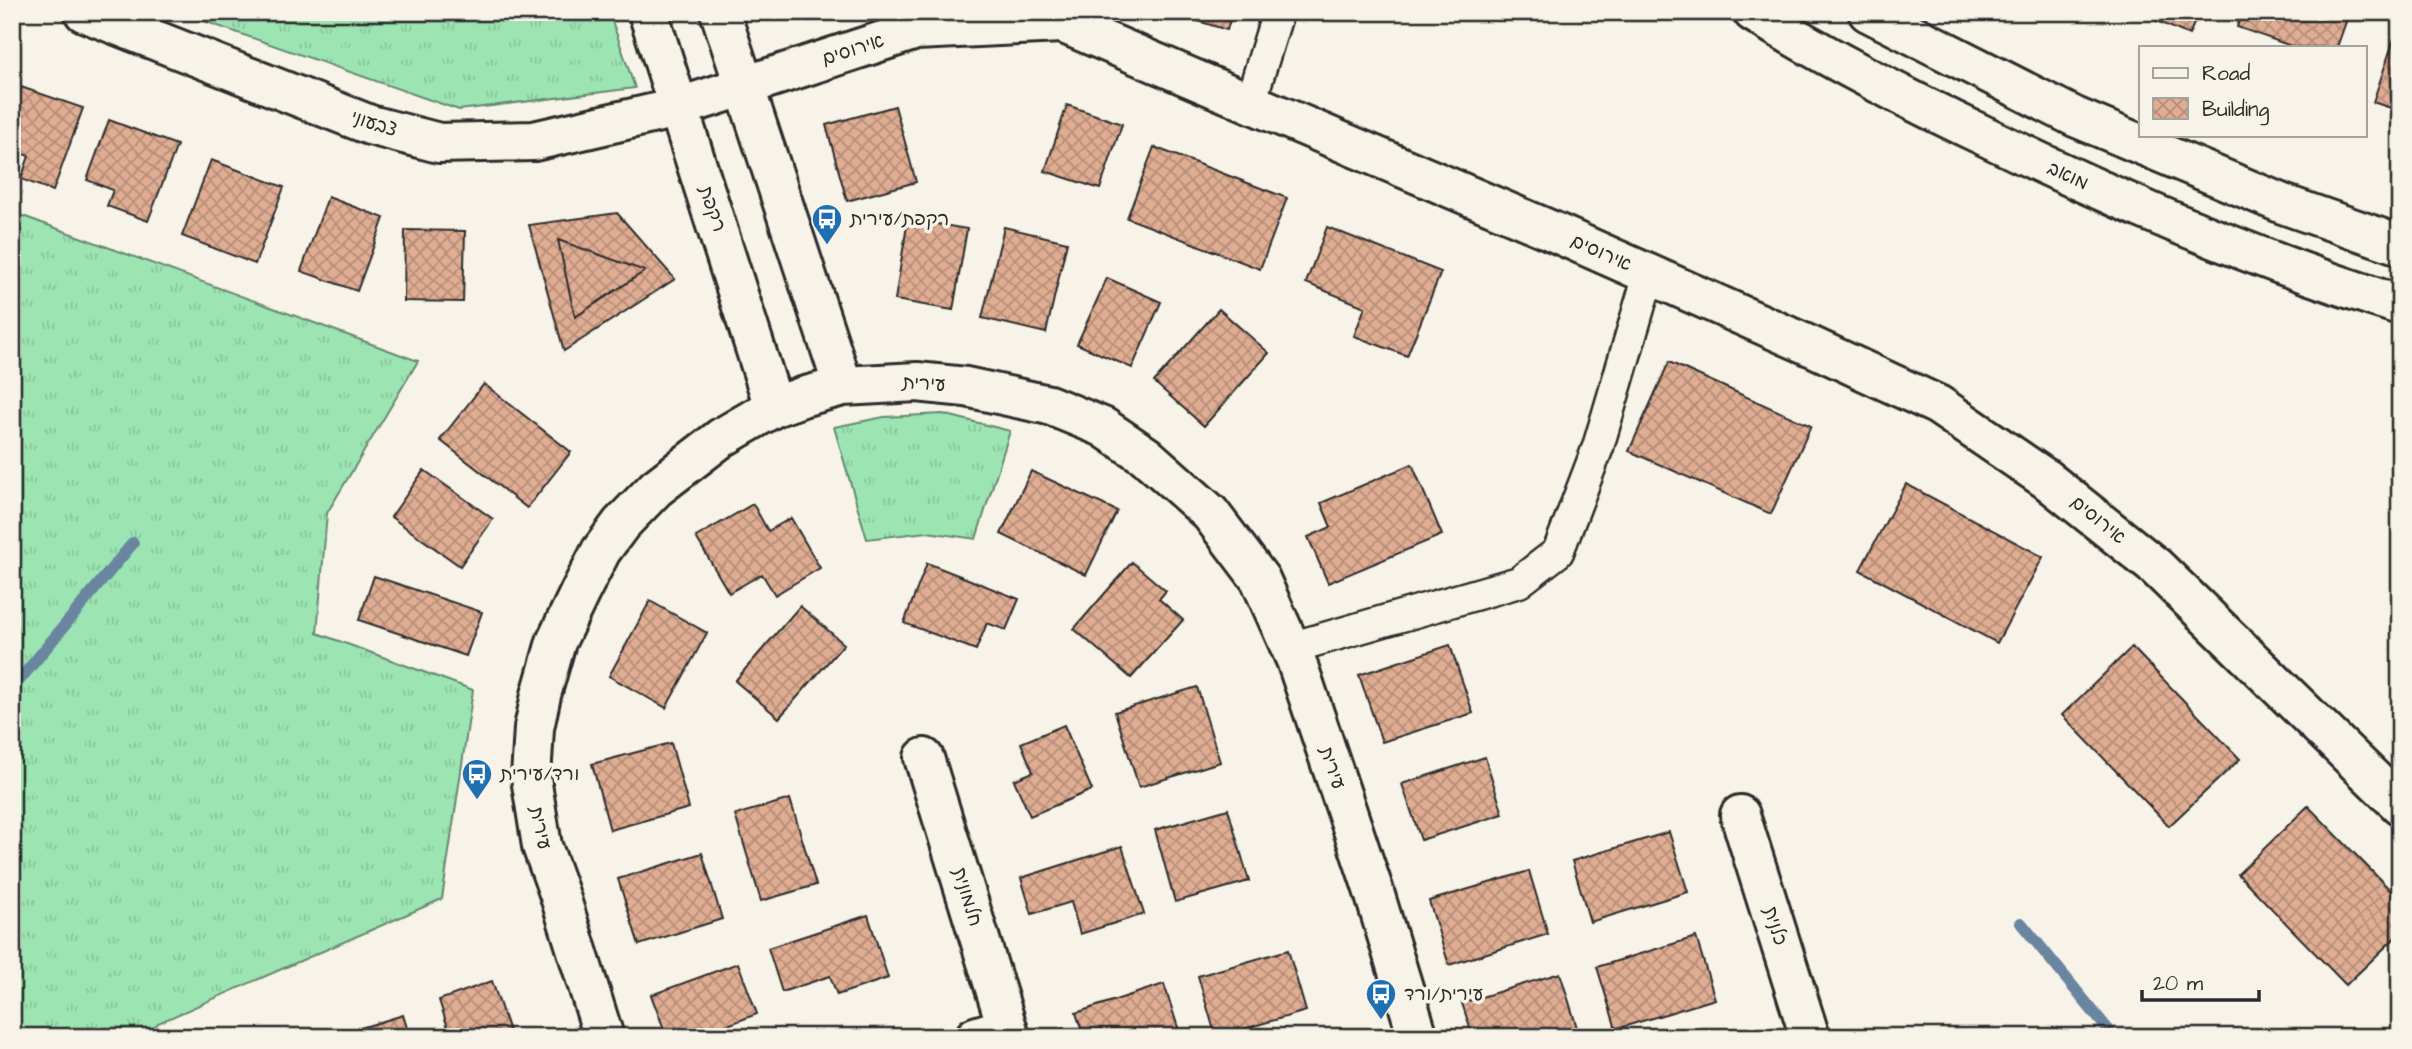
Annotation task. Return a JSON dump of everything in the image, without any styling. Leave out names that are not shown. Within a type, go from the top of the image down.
[{"type":"street","name":"צבעוני","points":[[84,12],[370,125],[439,143],[534,142],[677,108]]},
{"type":"street","name":"רקפת","points":[[648,12],[774,407]]},
{"type":"street","points":[[720,12],[843,386]]},
{"type":"street","points":[[1250,103],[1278,12]]},
{"type":"street","name":"מואב","points":[[1753,12],[1856,71],[2051,169],[2262,258],[2400,305]]},
{"type":"street","points":[[1868,12],[2075,117],[2283,204],[2400,245]]},
{"type":"street","name":"אירוסים","points":[[677,108],[916,30],[1062,17],[1250,103],[1649,274],[1938,405],[2046,479],[2156,567],[2400,805]]},
{"type":"street","points":[[1290,648],[1519,582],[1558,552],[1598,447],[1649,274]]},
{"type":"street","name":"עירית","points":[[604,1037],[542,846],[531,778],[534,728],[556,642],[601,551],[621,524],[685,463],[774,407],[843,386],[916,382],[965,387],[1049,405],[1103,427],[1146,456],[1210,513],[1260,579],[1290,648],[1373,889],[1418,1037]]},
{"type":"street","name":"חלמונית","points":[[924,758],[997,1033]]},
{"type":"street","name":"כלנית","points":[[1740,816],[1810,1037]]},
{"type":"green space","points":[[178,12],[609,12],[635,88],[459,110]]},
{"type":"green space","points":[[12,212],[418,361],[327,513],[317,633],[473,690],[442,899],[158,1023],[147,1037],[12,1037]]},
{"type":"green space","points":[[943,414],[1010,431],[976,539],[927,532],[867,539],[834,427],[884,417]]},
{"type":"building","points":[[1169,12],[1232,12],[1227,30]]},
{"type":"building","points":[[2152,12],[2199,12],[2189,35],[2150,18]]},
{"type":"building","points":[[2242,12],[2338,12],[2348,16],[2337,46],[2291,46],[2237,27]]},
{"type":"building","points":[[2397,30],[2400,31],[2400,111],[2373,102]]},
{"type":"building","points":[[12,84],[83,108],[53,191],[21,179],[29,156],[12,150]]},
{"type":"building","points":[[1067,105],[1122,124],[1100,189],[1045,171]]},
{"type":"building","points":[[895,106],[916,182],[847,201],[826,125]]},
{"type":"building","points":[[109,120],[177,145],[148,221],[107,206],[113,190],[87,180]]},
{"type":"building","points":[[1154,147],[1287,198],[1260,269],[1127,218]]},
{"type":"building","points":[[211,160],[284,187],[255,264],[182,236]]},
{"type":"building","points":[[328,197],[384,218],[357,291],[301,271]]},
{"type":"building","points":[[617,213],[675,279],[564,351],[529,225]]},
{"type":"building","points":[[908,219],[967,229],[953,310],[895,300]]},
{"type":"building","points":[[1004,227],[1067,242],[1046,333],[982,318]]},
{"type":"building","points":[[1327,227],[1441,272],[1407,356],[1354,336],[1365,307],[1306,283]]},
{"type":"building","points":[[405,230],[465,231],[463,302],[404,301]]},
{"type":"building","points":[[558,240],[645,271],[575,317]]},
{"type":"building","points":[[1107,278],[1161,302],[1132,368],[1077,344]]},
{"type":"building","points":[[1219,309],[1269,353],[1204,426],[1154,382]]},
{"type":"building","points":[[1669,362],[1811,426],[1771,514],[1629,451]]},
{"type":"building","points":[[484,384],[571,452],[527,508],[440,440]]},
{"type":"building","points":[[1412,464],[1442,535],[1328,583],[1308,537],[1331,527],[1321,503]]},
{"type":"building","points":[[424,470],[493,519],[460,566],[391,517]]},
{"type":"building","points":[[1031,471],[1117,511],[1086,575],[1001,534]]},
{"type":"building","points":[[1906,484],[2043,557],[1997,643],[1860,570]]},
{"type":"building","points":[[753,504],[768,531],[791,518],[820,568],[775,595],[762,574],[729,593],[696,537]]},
{"type":"building","points":[[1132,562],[1166,591],[1159,599],[1183,620],[1131,678],[1074,629]]},
{"type":"building","points":[[927,563],[1019,599],[1006,630],[987,623],[976,650],[904,623]]},
{"type":"building","points":[[374,576],[482,612],[466,656],[359,620]]},
{"type":"building","points":[[650,601],[707,633],[666,708],[609,676]]},
{"type":"building","points":[[800,606],[844,644],[779,718],[735,681]]},
{"type":"building","points":[[1450,645],[1473,713],[1382,742],[1359,675]]},
{"type":"building","points":[[2132,647],[2240,759],[2169,826],[2062,715]]},
{"type":"building","points":[[1197,687],[1220,762],[1139,787],[1115,712]]},
{"type":"building","points":[[1064,725],[1092,790],[1030,816],[1014,780],[1033,772],[1021,743]]},
{"type":"building","points":[[671,743],[689,808],[610,830],[592,764]]},
{"type":"building","points":[[1485,757],[1503,814],[1421,840],[1402,784]]},
{"type":"building","points":[[790,799],[816,885],[761,901],[735,815]]},
{"type":"building","points":[[2308,806],[2400,900],[2400,933],[2346,985],[2238,874]]},
{"type":"building","points":[[1228,809],[1249,881],[1175,902],[1155,830]]},
{"type":"building","points":[[1669,832],[1688,892],[1590,922],[1572,861]]},
{"type":"building","points":[[1122,846],[1144,914],[1080,934],[1071,902],[1032,914],[1021,878]]},
{"type":"building","points":[[702,853],[722,919],[639,945],[618,879]]},
{"type":"building","points":[[1529,871],[1548,934],[1449,965],[1429,901]]},
{"type":"building","points":[[868,915],[888,978],[837,995],[830,976],[782,992],[768,948]]},
{"type":"building","points":[[1696,937],[1715,999],[1616,1029],[1597,967]]},
{"type":"building","points":[[1288,950],[1306,1011],[1216,1037],[1198,976]]},
{"type":"building","points":[[738,963],[757,1014],[696,1037],[667,1037],[651,995]]},
{"type":"building","points":[[1560,973],[1579,1034],[1569,1037],[1473,1037],[1462,1003]]},
{"type":"building","points":[[492,981],[511,1037],[451,1037],[439,1000]]},
{"type":"building","points":[[1164,984],[1181,1037],[1084,1037],[1076,1013]]},
{"type":"building","points":[[403,1015],[410,1037],[350,1037],[348,1032]]},
{"type":"waterway","points":[[12,689],[133,543]]},
{"type":"waterway","points":[[2021,923],[2114,1037]]},
{"type":"place","name":"רקפת/עירית","points":[[827,246]]},
{"type":"place","name":"ורד/עירית","points":[[477,801]]},
{"type":"place","name":"עירית/ורד","points":[[1381,1021]]}]
